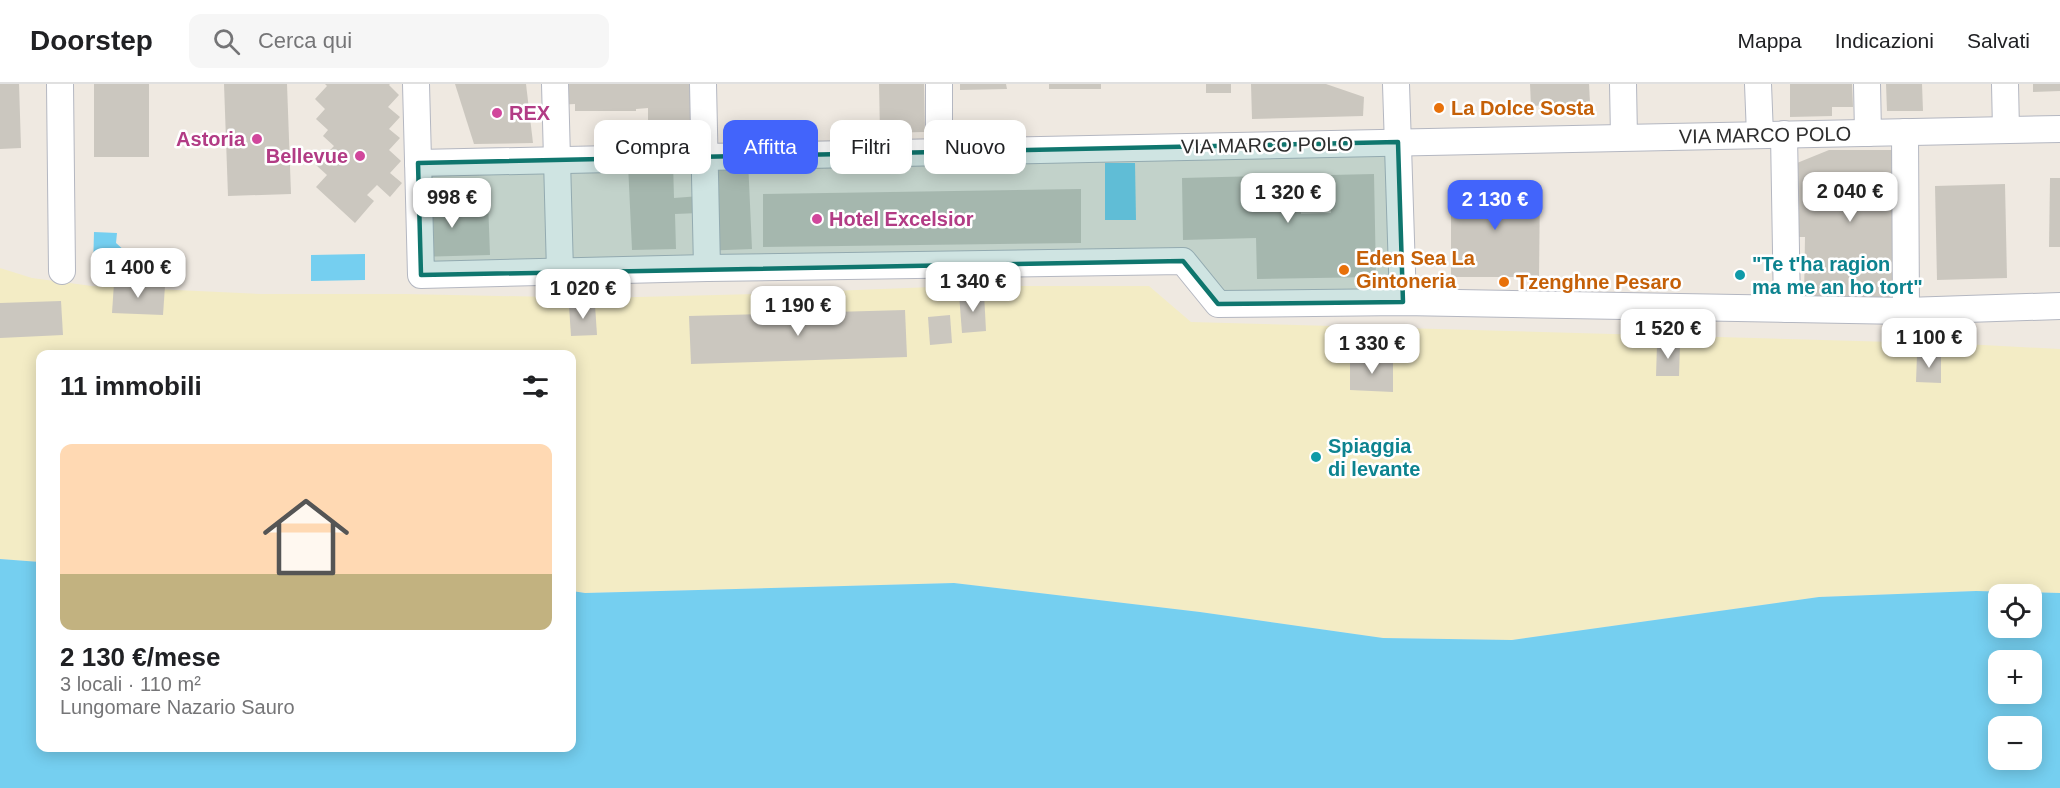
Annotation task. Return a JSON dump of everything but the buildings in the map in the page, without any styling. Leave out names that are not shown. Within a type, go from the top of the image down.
[{"type":"street","points":[[60,84],[62,271]]},
{"type":"street","points":[[416,84],[420,275],[1183,261],[1218,304],[1403,302],[1906,311],[2060,306]]},
{"type":"street","points":[[555,84],[560,272]]},
{"type":"street","points":[[703,84],[704,120]]},
{"type":"street","points":[[939,84],[939,120]]},
{"type":"street","points":[[1623,84],[1624,137]]},
{"type":"street","points":[[1758,84],[1772,134],[1787,309]]},
{"type":"street","points":[[1867,84],[1868,133]]},
{"type":"street","points":[[2006,84],[2006,130]]},
{"type":"street","points":[[1397,85],[1403,302]]},
{"type":"street","name":"VIA MARCO POLO","points":[[1026,150],[2060,129]]},
{"type":"street","points":[[1905,132],[1906,311]]},
{"type":"street","name":"VIA MARCO POLO","points":[[711,156],[924,152]]},
{"type":"street","name":"VIA MARCO POLO","points":[[418,162],[594,159]]},
{"type":"street","points":[[705,174],[707,268]]},
{"type":"highlighted area","points":[[1398,142],[1403,302],[1218,304],[1183,261],[421,275],[418,163]]},
{"type":"sand","name":"Spiaggia di levante","points":[[0,268],[32,278],[92,286],[261,294],[599,298],[958,286],[1149,286],[1191,322],[1964,344],[2060,349],[2060,593],[2042,593],[2042,584],[1988,584],[1988,591],[1819,597],[1512,640],[1383,638],[1200,612],[954,583],[576,592],[576,350],[36,350],[36,562],[0,559]]},
{"type":"water","points":[[1105,163],[1135,163],[1136,220],[1105,220]]},
{"type":"water","points":[[94,232],[117,233],[116,243],[126,252],[139,254],[138,270],[93,269]]},
{"type":"water","points":[[365,254],[365,280],[311,281],[311,255]]},
{"type":"water","points":[[0,559],[36,562],[36,752],[576,752],[576,592],[954,583],[1200,612],[1383,638],[1512,640],[1819,597],[1976,591],[1988,591],[1988,638],[2042,638],[2042,593],[2060,593],[2060,788],[0,788]]},
{"type":"place","name":"La Dolce Sosta","points":[[1439,108]]},
{"type":"place","name":"REX","points":[[497,113]]},
{"type":"place","name":"Astoria","points":[[257,139]]},
{"type":"place","name":"Bellevue","points":[[360,156]]},
{"type":"place","name":"Hotel Excelsior","points":[[817,219]]},
{"type":"place","name":"Eden Sea La Gintoneria","points":[[1344,270]]},
{"type":"place","name":"\"Te t'ha ragion ma me an ho tort\"","points":[[1740,275]]},
{"type":"place","name":"Tzenghne Pesaro","points":[[1504,282]]},
{"type":"place","name":"Spiaggia di levante","points":[[1316,457]]}]
